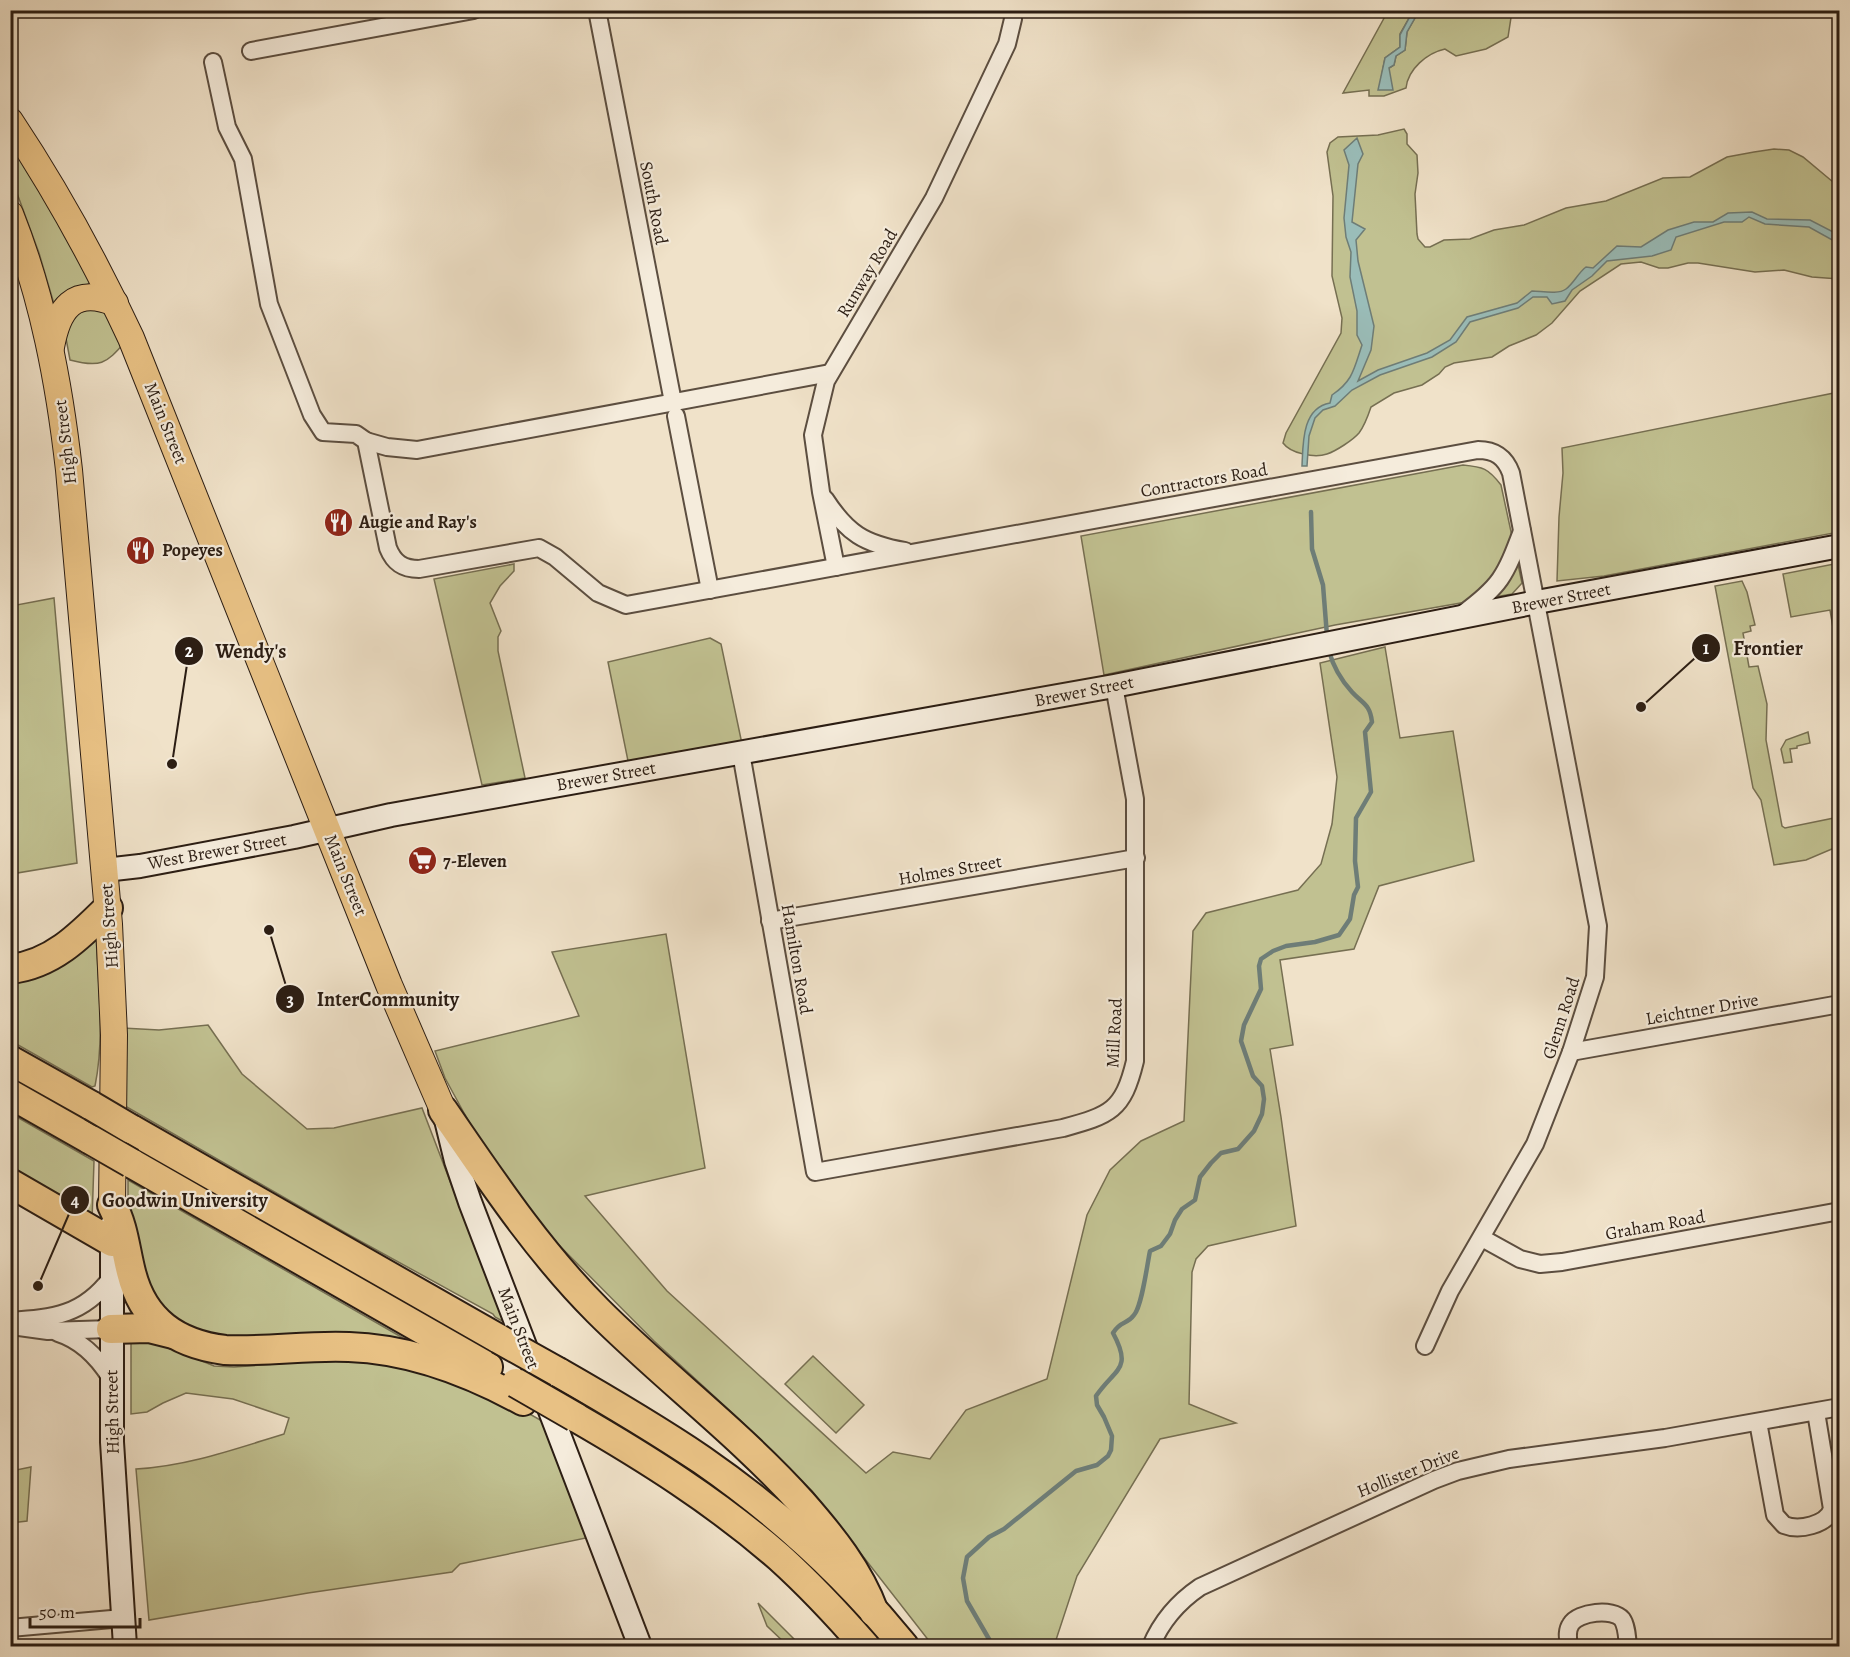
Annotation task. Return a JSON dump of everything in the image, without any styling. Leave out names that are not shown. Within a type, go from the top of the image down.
[{"type":"highway","points":[[10,969],[35,964],[51,956],[75,939],[108,909]]},
{"type":"highway","points":[[10,1060],[558,1372],[658,1432],[717,1471],[805,1542],[874,1612],[904,1647]]},
{"type":"highway","points":[[10,1094],[520,1392],[583,1424],[678,1480],[750,1533],[812,1589],[865,1647]]},
{"type":"highway","points":[[443,1110],[515,1213],[574,1286],[634,1346],[751,1450],[809,1510],[843,1554],[860,1581],[874,1612]]},
{"type":"highway","points":[[10,1183],[112,1242]]},
{"type":"highway","points":[[112,1205],[123,1232],[139,1295],[155,1318],[173,1334]]},
{"type":"highway","points":[[111,1329],[150,1328],[173,1334],[198,1345],[225,1350],[338,1346],[380,1350],[456,1370],[488,1383],[520,1392]]},
{"type":"main road","name":"Main Street","points":[[10,121],[69,215],[115,303],[158,400],[389,985],[443,1110],[465,1186],[640,1647]]},
{"type":"main road","name":"High Street","points":[[10,214],[32,277],[51,349],[62,405],[105,870],[114,1035],[110,1377],[113,1468],[125,1645]]},
{"type":"main road","points":[[51,349],[59,318],[70,303],[88,297],[115,303]]},
{"type":"main road","name":"Brewer Street","points":[[328,830],[392,815],[1114,686],[1537,602],[1839,546]]},
{"type":"main road","name":"West Brewer Street","points":[[105,870],[152,864],[328,830]]},
{"type":"main road","points":[[628,1647],[631,1630],[629,1617]]},
{"type":"street","points":[[251,51],[474,10]]},
{"type":"street","name":"South Road","points":[[597,10],[710,590]]},
{"type":"street","name":"Runway Road","points":[[836,567],[821,492],[813,435],[826,381],[934,198],[1007,44],[1013,10]]},
{"type":"street","points":[[213,62],[227,127],[243,159],[269,304],[312,415],[323,432],[356,434],[366,441],[387,447],[417,450],[675,409],[830,373]]},
{"type":"street","name":"Contractors Road","points":[[366,441],[388,548],[396,563],[408,569],[419,569],[539,548],[555,557],[598,593],[612,601],[626,605],[1487,450],[1495,453],[1508,464],[1537,602]]},
{"type":"street","points":[[821,492],[846,526],[858,537],[877,545],[918,552]]},
{"type":"street","points":[[1457,618],[1500,582],[1522,530]]},
{"type":"street","name":"Glenn Road","points":[[1425,1346],[1450,1292],[1535,1144],[1571,1052],[1595,978],[1598,926],[1537,602]]},
{"type":"street","name":"Mill Road","points":[[815,1172],[1063,1128],[1093,1120],[1115,1108],[1128,1087],[1135,1061],[1135,799],[1114,686]]},
{"type":"street","name":"Hamilton Road","points":[[741,753],[815,1172]]},
{"type":"street","name":"Holmes Street","points":[[770,921],[1136,858]]},
{"type":"street","name":"Leichtner Drive","points":[[1571,1052],[1839,1004]]},
{"type":"street","name":"Graham Road","points":[[1482,1238],[1521,1259],[1540,1264],[1562,1262],[1839,1211]]},
{"type":"street","points":[[10,1321],[50,1317],[71,1312],[94,1297],[111,1278]]},
{"type":"street","points":[[10,1326],[61,1334],[85,1348],[98,1359],[110,1377]]},
{"type":"street","points":[[48,1331],[111,1329]]},
{"type":"street","name":"Hollister Drive","points":[[1151,1647],[1161,1626],[1173,1611],[1200,1587],[1443,1476],[1509,1459],[1665,1438],[1839,1407]]},
{"type":"street","points":[[1758,1422],[1775,1515],[1784,1526],[1796,1527],[1821,1522],[1828,1517],[1832,1509],[1816,1412]]},
{"type":"street","points":[[1569,1647],[1568,1632],[1573,1620],[1608,1612],[1623,1620],[1629,1647]]},
{"type":"street","points":[[10,1628],[123,1618]]},
{"type":"green space","points":[[1388,11],[1413,11],[1400,34],[1400,47],[1385,58],[1379,90],[1389,68],[1394,65],[1396,56],[1405,50],[1407,32],[1419,11],[1512,11],[1508,37],[1486,49],[1456,56],[1445,49],[1432,54],[1414,68],[1406,88],[1384,96],[1369,96],[1369,90],[1343,93]]},
{"type":"green space","points":[[1404,129],[1407,134],[1407,144],[1417,155],[1418,173],[1415,194],[1417,234],[1425,247],[1444,240],[1470,239],[1494,230],[1524,225],[1566,208],[1606,201],[1663,178],[1690,177],[1727,157],[1774,149],[1789,150],[1803,157],[1839,187],[1839,279],[1812,277],[1784,270],[1755,272],[1698,263],[1668,268],[1659,268],[1641,262],[1621,264],[1580,291],[1552,323],[1536,335],[1509,346],[1492,357],[1454,363],[1445,367],[1439,374],[1422,385],[1394,393],[1371,407],[1359,433],[1331,453],[1316,456],[1297,452],[1283,443],[1286,433],[1341,333],[1342,318],[1332,276],[1333,196],[1327,152],[1330,143],[1338,137],[1378,135]]},
{"type":"green space","points":[[10,138],[92,282],[54,304],[39,253],[11,177]]},
{"type":"green space","points":[[85,307],[107,313],[125,342],[113,355],[96,364],[70,360],[65,333],[73,313]]},
{"type":"green space","points":[[1839,392],[1839,532],[1604,576],[1557,581],[1563,473],[1562,448]]},
{"type":"green space","points":[[1463,465],[1485,469],[1501,485],[1522,583],[1512,594],[1335,625],[1104,675],[1081,536]]},
{"type":"green space","points":[[514,564],[514,571],[500,586],[490,603],[501,631],[498,637],[498,651],[525,778],[482,785],[434,579]]},
{"type":"green space","points":[[1834,564],[1839,566],[1839,663],[1830,610],[1791,617],[1783,574]]},
{"type":"green space","points":[[1742,581],[1755,625],[1750,626],[1751,631],[1743,633],[1749,667],[1758,666],[1767,704],[1766,740],[1782,826],[1785,828],[1839,817],[1839,846],[1806,860],[1774,865],[1761,800],[1753,788],[1715,586]]},
{"type":"green space","points":[[54,598],[77,863],[11,874],[11,606]]},
{"type":"green space","points":[[710,638],[721,644],[742,744],[628,761],[608,662]]},
{"type":"green space","points":[[1385,647],[1400,738],[1453,731],[1474,861],[1379,886],[1354,949],[1280,960],[1293,1045],[1270,1049],[1296,1226],[1208,1246],[1196,1259],[1192,1272],[1189,1404],[1236,1423],[1160,1439],[1077,1576],[1054,1646],[933,1646],[812,1491],[739,1419],[654,1341],[532,1218],[490,1158],[445,1078],[435,1051],[579,1016],[552,952],[666,934],[705,1168],[585,1196],[667,1291],[866,1473],[893,1452],[930,1459],[966,1410],[1047,1379],[1087,1215],[1110,1170],[1141,1141],[1184,1121],[1193,931],[1206,913],[1298,890],[1321,864],[1332,824],[1337,777],[1320,663]]},
{"type":"green space","points":[[1808,732],[1810,743],[1790,749],[1792,762],[1784,763],[1781,749],[1786,740]]},
{"type":"green space","points":[[96,934],[100,1049],[95,1086],[92,1087],[11,1041],[11,978]]},
{"type":"green space","points":[[208,1025],[242,1074],[307,1129],[334,1128],[422,1108],[504,1322],[125,1106],[123,1028],[159,1030]]},
{"type":"green space","points":[[10,1113],[94,1161],[92,1221],[11,1175]]},
{"type":"green space","points":[[128,1180],[424,1350],[237,1341],[188,1330],[153,1297],[128,1218]]},
{"type":"green space","points":[[131,1336],[161,1344],[214,1366],[234,1367],[330,1360],[408,1364],[528,1413],[542,1421],[586,1538],[460,1564],[452,1572],[149,1620],[136,1469],[193,1461],[284,1434],[289,1418],[233,1399],[186,1393],[147,1412],[131,1414]]},
{"type":"green space","points":[[813,1356],[864,1405],[836,1433],[785,1384]]},
{"type":"green space","points":[[31,1467],[27,1521],[11,1523],[11,1471]]},
{"type":"green space","points":[[758,1603],[801,1646],[788,1646],[767,1626]]},
{"type":"water","points":[[1413,11],[1419,11],[1407,32],[1405,50],[1396,56],[1394,65],[1389,68],[1393,90],[1378,90],[1385,58],[1400,47],[1400,35]]},
{"type":"water","points":[[1357,138],[1363,154],[1358,164],[1352,222],[1365,229],[1356,240],[1358,261],[1374,326],[1371,350],[1358,381],[1378,370],[1427,353],[1450,340],[1467,317],[1517,303],[1532,291],[1563,291],[1586,267],[1593,268],[1617,246],[1641,247],[1668,230],[1694,222],[1713,222],[1728,213],[1752,212],[1767,219],[1810,220],[1835,233],[1839,232],[1839,240],[1834,241],[1809,227],[1765,224],[1749,217],[1742,222],[1724,222],[1676,237],[1671,250],[1652,256],[1607,261],[1592,276],[1572,290],[1565,301],[1552,304],[1547,297],[1533,297],[1518,308],[1470,322],[1456,342],[1432,357],[1380,375],[1352,390],[1335,406],[1323,410],[1315,418],[1309,436],[1307,466],[1302,466],[1304,437],[1309,419],[1321,406],[1330,403],[1332,395],[1349,379],[1362,345],[1357,335],[1357,311],[1350,277],[1351,252],[1346,237],[1344,218],[1349,165],[1344,150]]},
{"type":"waterway","points":[[1311,512],[1312,549],[1323,585],[1327,636]]},
{"type":"waterway","points":[[993,1646],[967,1601],[963,1578],[967,1557],[989,1537],[1004,1529],[1076,1471],[1097,1465],[1108,1456],[1112,1436],[1097,1405],[1096,1396],[1115,1374],[1121,1362],[1119,1345],[1113,1333],[1137,1310],[1150,1251],[1161,1246],[1170,1234],[1182,1209],[1195,1200],[1200,1177],[1221,1153],[1238,1149],[1254,1131],[1262,1114],[1264,1099],[1262,1086],[1253,1076],[1241,1041],[1244,1025],[1261,989],[1259,966],[1261,959],[1286,946],[1315,942],[1339,935],[1350,919],[1354,895],[1358,887],[1355,861],[1356,818],[1371,792],[1365,732],[1372,722],[1368,708],[1341,678],[1329,651]]},
{"type":"place","name":"Augie and Ray's","points":[[338,522]]},
{"type":"place","name":"Popeyes","points":[[141,550]]},
{"type":"place","name":"Frontier","points":[[1641,707]]},
{"type":"place","name":"Wendy's","points":[[172,764]]},
{"type":"place","name":"7-Eleven","points":[[422,861]]},
{"type":"place","name":"InterCommunity","points":[[269,930]]},
{"type":"place","name":"Goodwin University","points":[[38,1286]]}]
